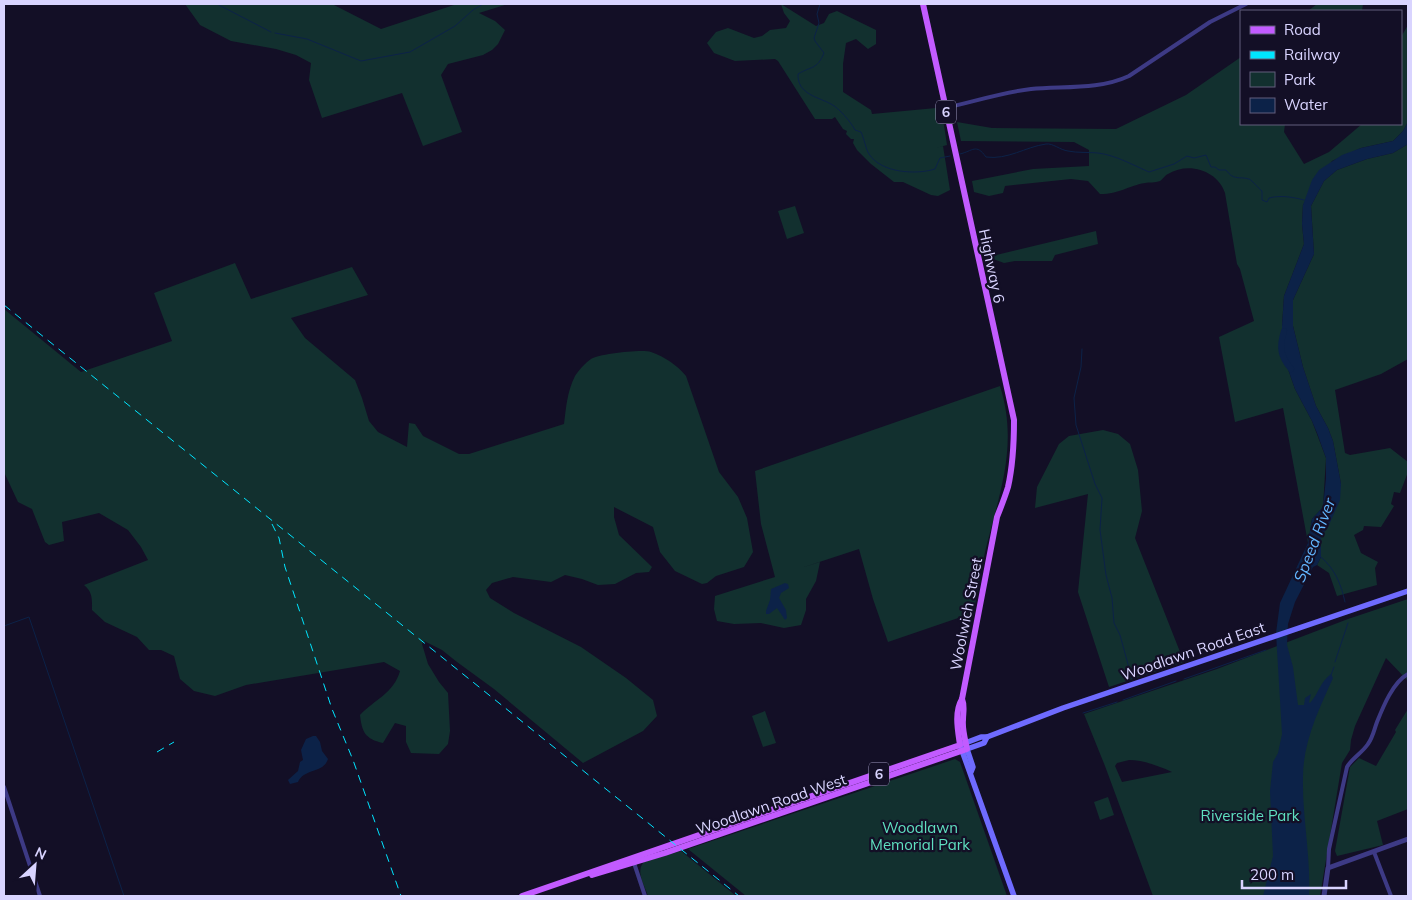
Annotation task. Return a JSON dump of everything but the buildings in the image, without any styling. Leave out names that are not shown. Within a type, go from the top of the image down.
[{"type":"main road","name":"Highway 6","points":[[923,4],[1014,420],[1014,442],[1008,489],[995,533]]},
{"type":"main road","name":"Woolwich Street","points":[[995,533],[984,580],[962,699],[959,704],[958,720],[968,769],[971,772],[1014,896]]},
{"type":"main road","name":"Woodlawn Road East","points":[[964,747],[981,737],[987,738],[1063,708],[1408,591]]},
{"type":"main road","name":"Woodlawn Road West","points":[[522,896],[633,860],[860,780],[964,747]]},
{"type":"street","points":[[945,108],[1029,89],[1097,85],[1117,81],[1129,76],[1210,22],[1246,4]]},
{"type":"street","points":[[1324,896],[1329,849],[1347,767],[1350,761],[1369,743],[1376,723],[1392,691],[1408,674]]},
{"type":"street","points":[[4,787],[40,896]]},
{"type":"street","points":[[1328,868],[1408,839]]},
{"type":"street","points":[[1374,852],[1391,896]]},
{"type":"street","points":[[633,860],[645,896]]},
{"type":"green space","points":[[185,4],[328,4],[334,5],[381,29],[457,4],[508,4],[479,13],[495,21],[505,30],[498,44],[483,55],[448,64],[441,75],[462,132],[423,146],[402,93],[322,118],[309,80],[311,63],[296,55],[276,49],[231,41],[200,25]]},
{"type":"green space","points":[[781,4],[816,26],[824,23],[829,14],[837,11],[876,30],[876,44],[868,49],[856,39],[846,43],[843,64],[843,92],[871,110],[872,114],[936,108],[944,125],[947,145],[943,146],[950,190],[938,196],[931,195],[903,182],[894,182],[857,150],[853,143],[854,139],[851,139],[846,134],[847,131],[843,129],[835,117],[832,119],[815,119],[778,61],[775,59],[735,61],[714,53],[707,43],[716,32],[728,28],[754,38],[762,36],[770,30],[786,28],[790,21],[784,13]]},
{"type":"green space","points":[[1317,4],[1363,4],[1362,10],[1309,10]]},
{"type":"green space","points":[[1408,25],[1408,122],[1403,131],[1393,141],[1361,148],[1332,161],[1303,205],[1304,244],[1284,296],[1282,352],[1295,389],[1312,421],[1326,458],[1323,507],[1312,519],[1308,543],[1283,408],[1235,422],[1219,337],[1254,321],[1237,264],[1225,193],[1216,179],[1202,170],[1185,168],[1176,170],[1160,181],[1139,184],[1107,194],[1100,194],[1088,181],[1071,179],[1005,186],[1003,193],[989,196],[974,192],[972,181],[1033,169],[1089,166],[1089,150],[1074,142],[961,141],[957,122],[992,128],[1116,129],[1186,95],[1240,58],[1240,125],[1285,125],[1284,132],[1304,164],[1329,152],[1361,125],[1402,125],[1402,35]]},
{"type":"green space","points":[[1408,144],[1408,359],[1381,374],[1335,390],[1345,453],[1350,455],[1390,448],[1408,462],[1408,472],[1400,493],[1394,492],[1391,504],[1394,506],[1381,527],[1364,526],[1363,530],[1354,535],[1361,553],[1378,562],[1375,568],[1377,585],[1337,596],[1329,573],[1317,565],[1321,557],[1321,537],[1329,525],[1341,484],[1333,441],[1316,406],[1303,367],[1293,326],[1293,300],[1314,254],[1311,206],[1324,181],[1337,170],[1367,159],[1393,153]]},
{"type":"green space","points":[[795,206],[804,233],[787,239],[778,211]]},
{"type":"green space","points":[[1096,231],[1098,244],[1055,255],[1052,261],[1015,261],[1004,263],[988,257]]},
{"type":"green space","points":[[235,263],[251,299],[352,267],[368,295],[291,318],[305,338],[355,380],[369,421],[378,432],[407,447],[409,423],[415,424],[423,436],[459,454],[469,454],[564,424],[572,382],[580,369],[596,357],[630,352],[651,352],[679,368],[686,376],[719,472],[738,497],[747,518],[753,552],[744,567],[716,576],[707,583],[702,584],[675,571],[660,552],[653,527],[614,507],[614,517],[619,535],[652,567],[649,572],[636,573],[615,584],[598,585],[565,575],[551,582],[513,577],[492,583],[486,590],[490,598],[514,613],[581,647],[626,678],[653,700],[657,716],[643,731],[583,763],[494,689],[442,650],[424,641],[422,644],[428,664],[448,693],[450,731],[448,744],[439,754],[411,753],[406,742],[406,726],[395,723],[383,743],[368,737],[363,730],[360,715],[388,691],[397,679],[400,671],[384,662],[246,685],[215,696],[194,691],[180,679],[174,656],[161,650],[149,650],[137,637],[105,622],[92,610],[90,593],[84,585],[148,560],[128,530],[99,513],[62,522],[64,541],[49,545],[45,542],[32,509],[18,502],[4,472],[4,309],[81,372],[172,341],[154,293]]},
{"type":"green space","points":[[1000,386],[1008,429],[1005,470],[983,560],[973,616],[964,616],[888,642],[873,599],[859,549],[801,568],[820,562],[816,581],[806,599],[806,610],[801,625],[784,628],[761,623],[734,624],[717,621],[714,609],[715,596],[775,577],[761,524],[755,471]]},
{"type":"green space","points":[[1103,430],[1118,434],[1130,444],[1138,470],[1142,511],[1135,538],[1184,662],[1109,687],[1078,592],[1088,494],[1035,508],[1037,487],[1059,444],[1069,436]]},
{"type":"green space","name":"Riverside Park","points":[[1408,599],[1408,681],[1386,658],[1355,726],[1350,750],[1342,763],[1320,896],[1153,896],[1084,714],[1217,669],[1348,619]],"holes":[[[1129,760],[1151,764],[1172,772],[1122,782],[1115,766],[1117,763]]]},
{"type":"green space","points":[[1408,709],[1408,809],[1377,821],[1383,845],[1337,856],[1335,851],[1350,767],[1359,758],[1376,766]]},
{"type":"green space","points":[[765,711],[776,743],[763,747],[752,716]]},
{"type":"green space","name":"Woodlawn Memorial Park","points":[[955,759],[960,762],[1007,896],[746,896],[688,849]]},
{"type":"green space","points":[[1108,797],[1114,815],[1100,820],[1094,802]]},
{"type":"green space","points":[[681,851],[736,896],[648,896],[643,883],[641,866],[644,862]]},
{"type":"water","points":[[1408,122],[1408,144],[1393,153],[1367,159],[1337,170],[1324,181],[1311,206],[1314,254],[1293,300],[1293,326],[1303,367],[1316,406],[1333,441],[1341,484],[1340,500],[1329,525],[1321,537],[1321,557],[1317,565],[1313,567],[1295,602],[1288,624],[1287,645],[1293,667],[1298,705],[1304,705],[1305,698],[1311,694],[1310,703],[1327,677],[1331,674],[1333,678],[1313,726],[1304,764],[1303,792],[1309,866],[1309,896],[1263,896],[1273,856],[1270,791],[1273,762],[1278,753],[1282,734],[1276,633],[1280,603],[1308,543],[1312,519],[1323,507],[1326,478],[1326,458],[1312,421],[1295,389],[1282,352],[1284,296],[1304,244],[1303,205],[1312,180],[1319,170],[1342,155],[1361,148],[1393,141],[1403,131]]},
{"type":"water","points":[[785,583],[788,584],[789,588],[781,593],[779,598],[786,610],[787,618],[785,620],[777,608],[769,614],[766,614],[766,611],[771,589]]},
{"type":"water","points":[[316,736],[320,742],[322,751],[328,759],[326,764],[305,775],[298,782],[290,784],[288,780],[298,771],[300,762],[303,760],[301,750],[306,739]]},
{"type":"waterway","points":[[217,4],[271,32]]},
{"type":"waterway","points":[[275,33],[307,39],[361,61],[410,52],[455,26],[483,4]]},
{"type":"waterway","points":[[800,4],[805,4]]},
{"type":"waterway","points":[[820,4],[817,14],[819,23],[814,38],[824,53],[816,65],[798,74],[801,86],[809,94],[831,104],[841,112],[855,130],[861,132],[869,154],[890,169],[909,172],[927,171],[935,169],[940,158],[950,156]]},
{"type":"waterway","points":[[960,154],[977,149],[986,157],[1002,157],[1049,144],[1068,151],[1111,156],[1149,172],[1174,164],[1187,156],[1194,158],[1206,155],[1211,167],[1226,170],[1234,177],[1251,180],[1262,191],[1262,200],[1267,202],[1269,198],[1273,197],[1291,197],[1304,200]]},
{"type":"waterway","name":"Speed River","points":[[1284,331],[1281,342],[1282,351],[1291,369]]},
{"type":"waterway","points":[[1082,349],[1081,367],[1074,398],[1076,425],[1095,484],[1102,498],[1100,530],[1106,575],[1112,598],[1114,623],[1120,635],[1132,679]]},
{"type":"waterway","points":[[1321,557],[1337,577],[1345,602]]},
{"type":"waterway","points":[[4,626],[29,617],[124,896]]},
{"type":"waterway","points":[[1335,662],[1348,623]]},
{"type":"waterway","points":[[1184,679],[1266,650]]},
{"type":"waterway","points":[[1331,675],[1334,667]]},
{"type":"waterway","points":[[1123,700],[1176,681]]},
{"type":"waterway","points":[[1083,713],[1117,702]]},
{"type":"railway","points":[[4,305],[739,896]]},
{"type":"railway","points":[[272,524],[279,538],[285,567],[332,709],[353,760],[401,896]]},
{"type":"railway","points":[[157,752],[174,742]]}]
